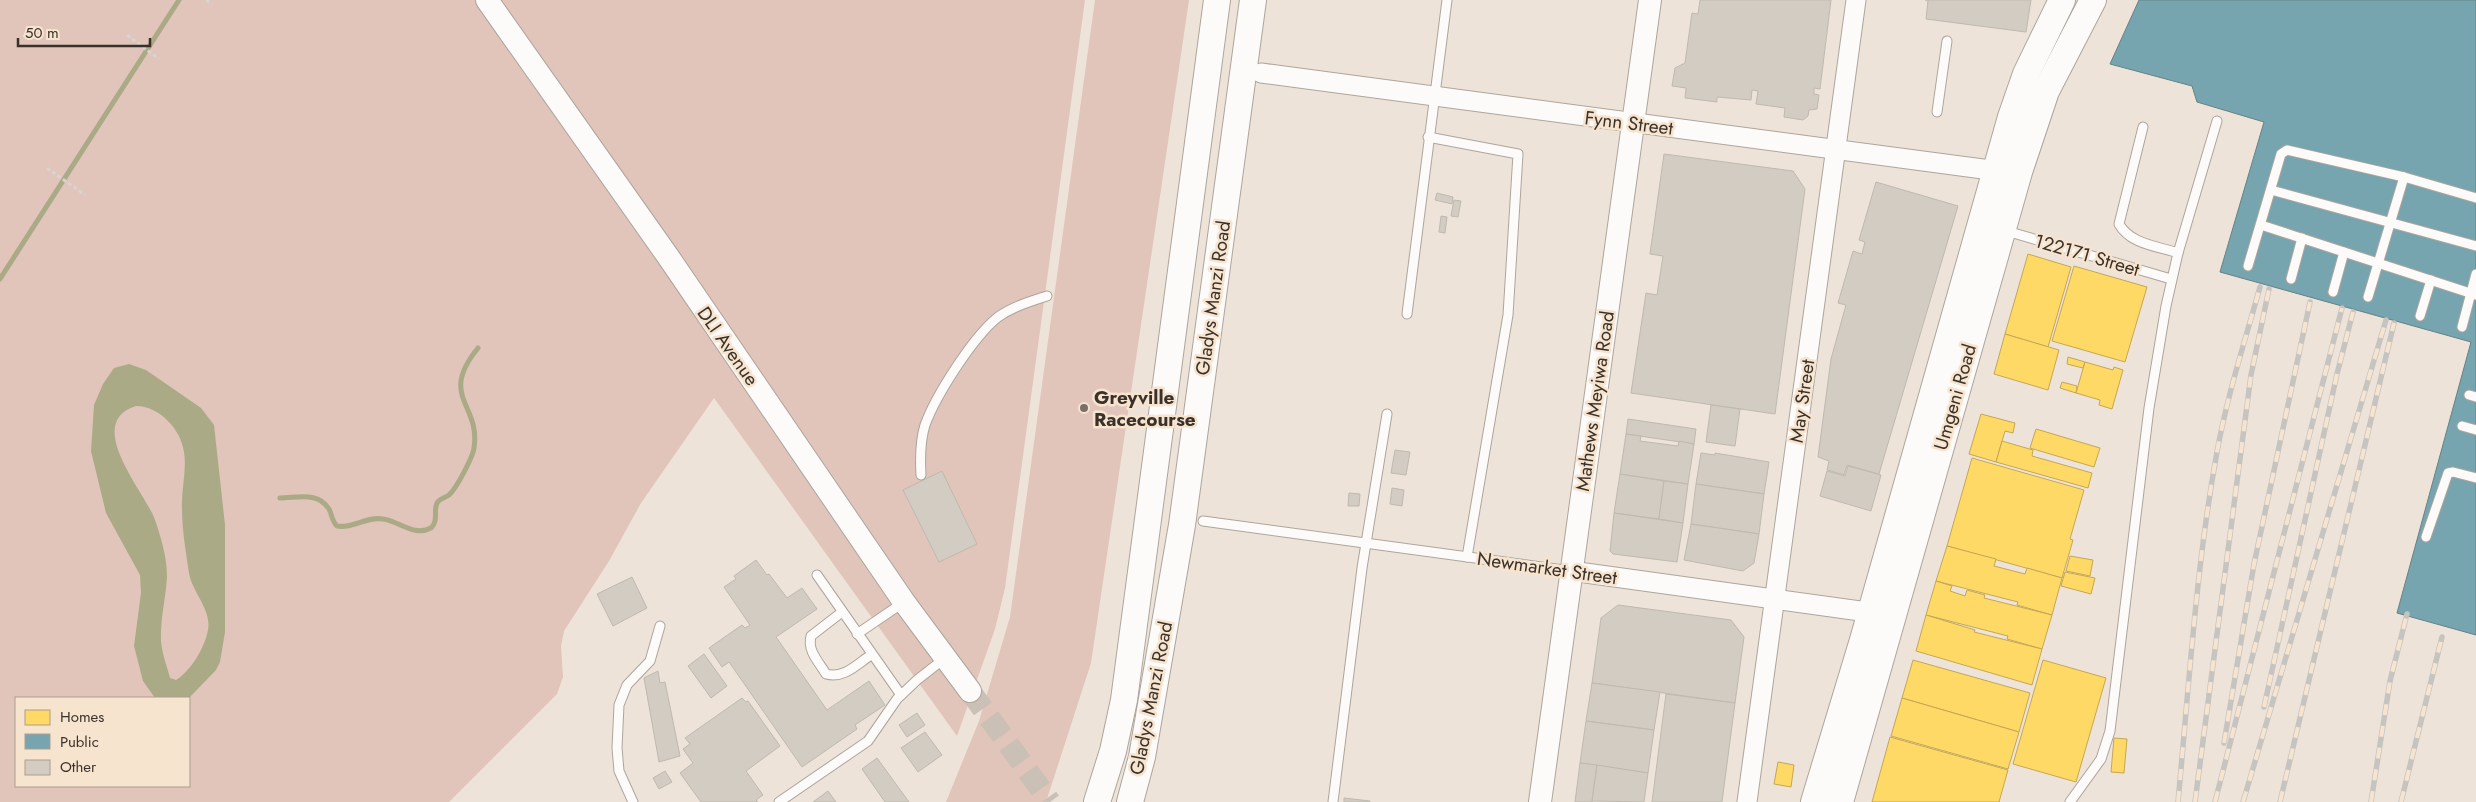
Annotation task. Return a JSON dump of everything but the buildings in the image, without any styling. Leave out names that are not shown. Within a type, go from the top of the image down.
[{"type":"main road","name":"Gladys Manzi Road","points":[[1097,802],[1113,751],[1124,700],[1217,0]]},
{"type":"main road","name":"Gladys Manzi Road","points":[[1130,802],[1142,757],[1192,523],[1252,71],[1254,0]]},
{"type":"main road","name":"Umgeni Road","points":[[1881,614],[2046,91],[2093,0]]},
{"type":"main road","name":"Umgeni Road","points":[[1814,802],[1844,744],[1859,692],[2011,117],[2026,74],[2060,2]]},
{"type":"main road","points":[[1209,64],[1252,71]]},
{"type":"main road","points":[[1149,521],[1192,523]]},
{"type":"main road","name":"Umgeni Road","points":[[1840,802],[1844,744]]},
{"type":"main road","points":[[1141,802],[1142,757]]},
{"type":"street","name":"DLI Avenue","points":[[487,0],[667,255],[904,602],[970,691]]},
{"type":"street","name":"Mathews Meyiwa Road","points":[[1540,802],[1650,0]]},
{"type":"street","name":"May Street","points":[[1747,802],[1856,0]]},
{"type":"street","name":"Fynn Street","points":[[1252,71],[1633,124],[1837,148],[1998,170]]},
{"type":"street","name":"Newmarket Street","points":[[1571,571],[1775,601],[1881,614]]},
{"type":"lane","points":[[1407,314],[1428,137],[1447,0]]},
{"type":"lane","points":[[1937,112],[1947,41]]},
{"type":"lane","points":[[2070,802],[2101,759],[2110,731],[2149,408],[2171,280],[2217,120]]},
{"type":"lane","points":[[2143,127],[2119,224],[2124,233],[2132,239],[2178,253]]},
{"type":"lane","points":[[1428,137],[1518,154],[1508,314],[1467,557]]},
{"type":"lane","points":[[2248,266],[2282,154],[2287,150],[2404,177],[2476,198]]},
{"type":"lane","points":[[2368,297],[2404,177]]},
{"type":"lane","points":[[2271,190],[2476,246]]},
{"type":"lane","points":[[2262,225],[2473,294]]},
{"type":"lane","name":"122171 Street","points":[[2003,230],[2171,280]]},
{"type":"lane","points":[[2291,279],[2302,238]]},
{"type":"lane","points":[[2333,292],[2344,252]]},
{"type":"lane","points":[[2462,327],[2473,294],[2476,274]]},
{"type":"lane","points":[[2420,316],[2431,280]]},
{"type":"lane","points":[[921,475],[921,445],[925,427],[946,385],[974,344],[998,317],[1021,304],[1047,296]]},
{"type":"lane","points":[[1333,802],[1362,568],[1387,414]]},
{"type":"lane","points":[[2462,426],[2476,430]]},
{"type":"lane","points":[[2426,537],[2448,473],[2453,472],[2476,478]]},
{"type":"lane","name":"Newmarket Street","points":[[1192,523],[1367,543],[1571,571]]},
{"type":"lane","points":[[817,575],[901,696]]},
{"type":"lane","points":[[857,634],[904,602]]},
{"type":"lane","points":[[842,612],[812,636],[810,642],[810,649],[826,674],[835,676],[843,674],[871,654]]},
{"type":"lane","points":[[633,802],[620,771],[617,748],[619,705],[627,685],[650,661],[660,626]]},
{"type":"lane","points":[[779,802],[868,741],[901,696],[946,658]]},
{"type":"path","points":[[206,0],[212,4]]},
{"type":"path","points":[[127,35],[159,59]]},
{"type":"path","points":[[48,168],[73,184],[85,195]]},
{"type":"shaded area","points":[[0,0],[1085,0],[1005,588],[995,629],[957,736],[714,398],[641,503],[609,561],[564,631],[561,646],[563,677],[557,694],[449,802],[0,802]]},
{"type":"shaded area","name":"Greyville Racecourse","points":[[1095,0],[1189,0],[1091,663],[1046,802],[946,802],[979,721],[1010,617]]},
{"type":"shaded area","points":[[129,364],[146,370],[201,408],[214,425],[225,525],[225,632],[220,662],[216,670],[190,697],[154,697],[143,681],[134,646],[141,593],[140,575],[106,513],[91,451],[94,405],[103,384],[114,368]],"holes":[[[136,406],[153,410],[168,420],[182,443],[185,466],[182,502],[183,533],[189,573],[205,608],[208,623],[208,630],[201,651],[187,671],[176,680],[170,678],[161,641],[167,576],[161,540],[155,520],[131,477],[116,442],[115,427],[121,415]]]},
{"type":"waterway","points":[[0,279],[179,0]]},
{"type":"waterway","points":[[280,498],[307,497],[319,500],[329,509],[337,526],[349,526],[371,519],[383,519],[413,530],[419,531],[431,528],[435,522],[437,503],[452,492],[464,473],[473,452],[475,433],[461,390],[461,378],[478,348]]},
{"type":"tunnel","points":[[970,691],[1050,802]]},
{"type":"railway","points":[[2178,802],[2194,626],[2210,495],[2226,410],[2260,287]]},
{"type":"railway","points":[[2195,802],[2251,375],[2269,289]]},
{"type":"railway","points":[[2224,743],[2254,564],[2310,302]]},
{"type":"railway","points":[[2215,802],[2342,308]]},
{"type":"railway","points":[[2264,707],[2337,374],[2353,312]]},
{"type":"railway","points":[[2243,802],[2386,320]]},
{"type":"railway","points":[[2280,802],[2394,323]]},
{"type":"railway","points":[[2371,802],[2390,681],[2407,614]]},
{"type":"railway","points":[[2401,802],[2442,637]]},
{"type":"place","name":"Greyville Racecourse","points":[[1084,408]]}]
